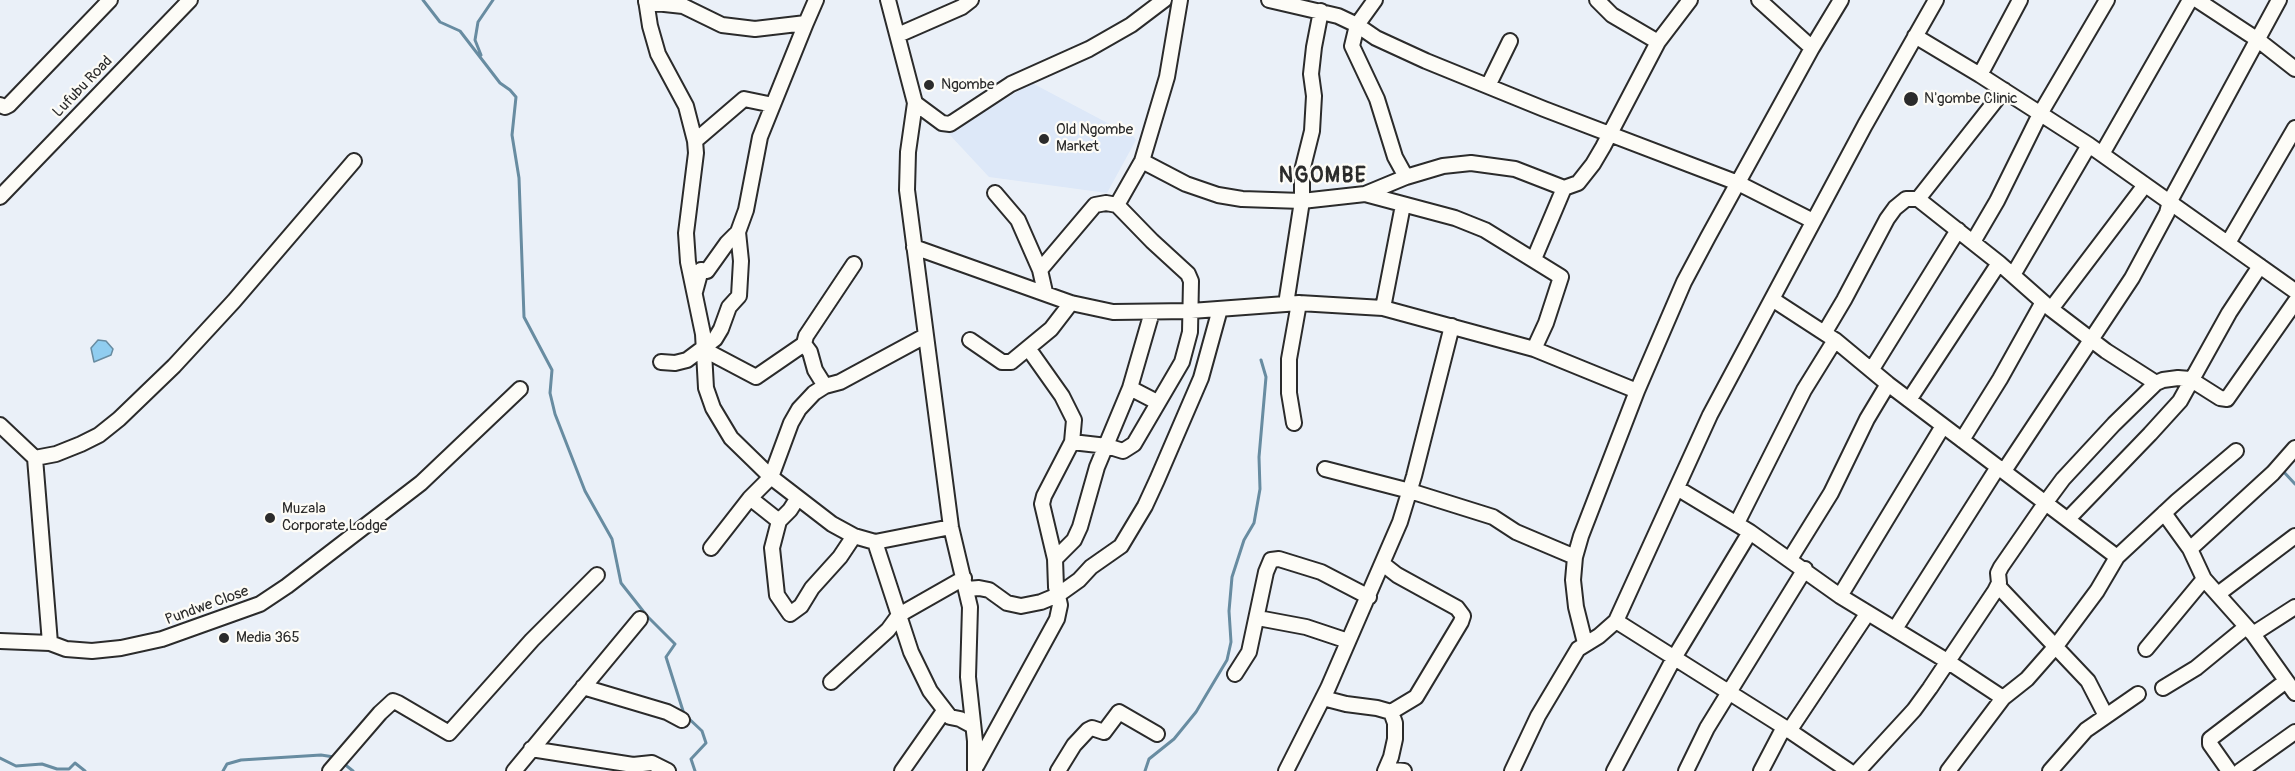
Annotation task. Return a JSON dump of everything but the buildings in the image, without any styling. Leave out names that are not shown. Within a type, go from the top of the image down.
[{"type":"street","points":[[0,105],[5,107],[9,105],[110,0]]},
{"type":"street","name":"Lufubu Road","points":[[0,197],[190,0]]},
{"type":"street","points":[[694,296],[701,270],[707,272],[727,243],[738,232],[746,210],[760,136],[816,0]]},
{"type":"street","points":[[898,35],[962,7],[971,0]]},
{"type":"street","points":[[915,103],[942,123],[950,124],[1011,84],[1089,49],[1131,25],[1164,0]]},
{"type":"street","points":[[1117,205],[1142,161],[1167,77],[1180,0]]},
{"type":"street","points":[[1269,0],[1321,11],[1357,25],[1376,38],[1488,86],[1738,183],[1813,221]]},
{"type":"street","points":[[1375,0],[1357,25],[1352,46],[1377,99],[1395,157],[1406,177]]},
{"type":"street","points":[[1597,0],[1612,15],[1658,42]]},
{"type":"street","points":[[1142,161],[1186,184],[1218,195],[1242,199],[1302,201],[1365,194],[1406,177],[1443,166],[1471,163],[1515,169],[1564,188],[1578,183],[1584,176],[1610,134],[1658,42],[1690,0]]},
{"type":"street","points":[[1759,0],[1812,48]]},
{"type":"street","points":[[1585,643],[1576,607],[1573,580],[1575,557],[1637,391],[1684,282],[1812,48],[1841,0]]},
{"type":"street","points":[[1512,771],[1538,716],[1578,649],[1599,636],[1616,621],[1710,415],[1813,221],[1936,0]]},
{"type":"street","points":[[1980,75],[2020,0]]},
{"type":"street","points":[[1973,242],[1997,201],[2040,114],[2107,0]]},
{"type":"street","points":[[2102,154],[2190,0]]},
{"type":"street","points":[[2197,0],[2258,40],[2295,69]]},
{"type":"street","points":[[1895,628],[2001,469],[2092,340],[2138,268],[2167,213],[2170,201],[2279,0]]},
{"type":"street","points":[[806,23],[754,29],[740,28],[722,25],[683,6],[646,1],[658,54],[686,106],[695,141],[696,153],[686,233],[688,262],[703,334],[706,388],[713,408],[731,438],[771,477],[832,524],[854,536],[875,542],[951,527]]},
{"type":"street","points":[[892,2],[915,103],[908,152],[906,190],[951,527],[965,584],[970,617],[967,646],[968,677],[974,726],[975,769]]},
{"type":"street","points":[[1294,423],[1289,393],[1292,304],[1302,201],[1302,171],[1312,131],[1314,96],[1311,74],[1321,11]]},
{"type":"street","points":[[1915,36],[2089,145],[2260,266],[2293,284]]},
{"type":"street","points":[[1488,86],[1510,41]]},
{"type":"street","points":[[1918,199],[2004,90]]},
{"type":"street","points":[[695,141],[744,99],[773,105]]},
{"type":"street","points":[[2228,243],[2295,128]]},
{"type":"street","points":[[2013,274],[2089,145]]},
{"type":"street","points":[[35,458],[56,454],[81,444],[99,435],[119,419],[174,366],[234,301],[354,161]]},
{"type":"street","points":[[1962,440],[2047,305],[2145,185]]},
{"type":"street","points":[[1534,259],[1564,188]]},
{"type":"street","points":[[995,193],[1018,220],[1040,270],[1045,292]]},
{"type":"street","points":[[1365,194],[1455,218],[1485,230],[1560,275],[1561,280],[1534,349]]},
{"type":"street","points":[[1737,523],[1895,208],[1906,199],[1918,199],[2092,340],[2156,383]]},
{"type":"street","points":[[1040,270],[1095,205],[1106,202],[1117,205],[1188,273],[1191,281],[1190,332],[1182,362],[1134,444],[1123,451],[1107,446],[1072,442]]},
{"type":"street","points":[[1383,308],[1404,205]]},
{"type":"street","points":[[1872,369],[1958,230]]},
{"type":"street","points":[[661,362],[675,363],[687,360],[716,339],[729,308],[740,296],[741,261],[738,232]]},
{"type":"street","points":[[914,247],[1071,303],[1113,312],[1191,311],[1292,304],[1383,308],[1534,349],[1637,391]]},
{"type":"street","points":[[1909,400],[1998,262]]},
{"type":"street","points":[[703,350],[756,376],[804,344],[806,336],[854,264]]},
{"type":"street","points":[[2068,519],[2180,401],[2190,379],[2229,313],[2260,266]]},
{"type":"street","points":[[1772,299],[1830,336],[1888,384],[2117,558]]},
{"type":"street","points":[[1858,771],[1914,710],[1998,586],[1998,573],[2001,567],[2046,502],[2083,457],[2156,383],[2178,378],[2190,379],[2220,398],[2227,399],[2295,302]]},
{"type":"street","points":[[970,340],[1007,363],[1011,362],[1051,329],[1071,303]]},
{"type":"street","points":[[831,682],[888,630],[899,615],[940,590],[965,584],[989,590],[1007,603],[1021,606],[1041,602],[1058,595],[1079,580],[1091,567],[1121,546],[1157,480],[1201,378],[1220,309]]},
{"type":"street","points":[[1055,559],[1074,540],[1077,533],[1097,467],[1130,388],[1152,312]]},
{"type":"street","points":[[1286,771],[1323,698],[1400,522],[1452,326]]},
{"type":"street","points":[[711,548],[750,498],[771,477],[788,430],[799,409],[814,393],[825,386],[840,382],[925,336]]},
{"type":"street","points":[[804,344],[825,386]]},
{"type":"street","points":[[975,769],[1057,619],[1060,605],[1055,559],[1042,504],[1044,495],[1072,442],[1074,420],[1070,409],[1028,348]]},
{"type":"street","points":[[1790,559],[1831,494],[1867,419],[1888,384]]},
{"type":"street","points":[[1130,388],[1157,402]]},
{"type":"street","name":"Pundwe Close","points":[[0,641],[50,642],[66,649],[83,650],[121,648],[162,639],[260,604],[287,586],[421,483],[520,389]]},
{"type":"street","points":[[0,425],[35,458],[40,548],[50,642]]},
{"type":"street","points":[[1840,596],[1943,426]]},
{"type":"street","points":[[2190,549],[2266,480],[2295,448]]},
{"type":"street","points":[[1948,771],[2003,698],[2027,679],[2056,646],[2097,591],[2117,558],[2164,513],[2236,451]]},
{"type":"street","points":[[1325,469],[1410,491],[1493,517],[1516,532],[1575,557]]},
{"type":"street","points":[[1677,488],[1737,523],[1867,614],[1895,628],[2003,698]]},
{"type":"street","points":[[750,498],[779,521]]},
{"type":"street","points":[[797,499],[779,521],[772,548],[777,596],[790,614],[801,606],[812,588],[840,557],[854,536]]},
{"type":"street","points":[[2164,513],[2190,549],[2204,579],[2249,631],[2295,693]]},
{"type":"street","points":[[1614,771],[1674,658],[1750,532]]},
{"type":"street","points":[[2218,594],[2295,536]]},
{"type":"street","points":[[875,542],[911,652],[930,691],[950,717],[974,726]]},
{"type":"street","points":[[1235,674],[1249,652],[1266,572],[1269,563],[1274,559],[1321,572],[1369,597]]},
{"type":"street","points":[[1323,698],[1390,712],[1416,697],[1463,616],[1456,608],[1397,575],[1383,564]]},
{"type":"street","points":[[1686,771],[1729,692],[1805,569]]},
{"type":"street","points":[[330,771],[380,712],[393,701],[449,733],[532,640],[597,575]]},
{"type":"street","points":[[2146,649],[2204,579]]},
{"type":"street","points":[[1998,586],[2088,681],[2106,716]]},
{"type":"street","points":[[2163,688],[2249,631],[2295,607]]},
{"type":"street","points":[[1761,771],[1786,729],[1867,614]]},
{"type":"street","points":[[1258,618],[1306,627],[1348,641]]},
{"type":"street","points":[[514,771],[640,619]]},
{"type":"street","points":[[1616,621],[1786,729],[1840,768]]},
{"type":"street","points":[[2229,771],[2210,744],[2210,739],[2286,681]]},
{"type":"street","points":[[583,687],[667,712],[682,720]]},
{"type":"street","points":[[2050,771],[2086,730],[2138,694]]},
{"type":"street","points":[[902,771],[944,711]]},
{"type":"street","points":[[1058,771],[1074,746],[1088,730],[1092,728],[1104,732],[1119,712],[1157,734]]},
{"type":"street","points":[[1390,712],[1395,723],[1395,738],[1386,770],[1404,771]]},
{"type":"street","points":[[2240,771],[2295,732]]},
{"type":"street","points":[[531,749],[633,765],[652,763],[668,771]]},
{"type":"shaded area","name":"Old Ngombe Market","points":[[1032,83],[1134,137],[1136,140],[1107,193],[989,177],[948,133]]},
{"type":"water","points":[[98,340],[106,341],[113,349],[111,355],[94,362],[91,348]]},
{"type":"waterway","points":[[423,0],[440,22],[460,31],[500,83],[516,97],[512,135],[519,178],[524,317],[552,370],[550,393],[555,414],[585,491],[612,539],[621,583],[647,616],[675,644],[666,657],[684,714],[702,731],[706,743],[691,759],[695,771]]},
{"type":"waterway","points":[[481,55],[475,40],[478,22],[493,0]]},
{"type":"waterway","points":[[1145,771],[1149,759],[1174,739],[1196,712],[1227,660],[1231,642],[1229,611],[1232,577],[1244,540],[1254,523],[1260,489],[1259,457],[1266,377],[1261,360]]},
{"type":"waterway","points":[[2282,470],[2295,484]]},
{"type":"waterway","points":[[223,771],[227,764],[241,760],[321,755],[334,757]]},
{"type":"waterway","points":[[0,758],[16,766],[42,764],[57,769],[69,769],[75,763],[85,771]]},
{"type":"waterway","points":[[343,763],[353,771]]},
{"type":"place","name":"Ngombe","points":[[929,85]]},
{"type":"place","name":"N'gombe Clinic","points":[[1911,99]]},
{"type":"place","name":"Old Ngombe Market","points":[[1044,139]]},
{"type":"place","name":"Muzala Corporate Lodge","points":[[270,518]]},
{"type":"place","name":"Media 365","points":[[224,638]]},
{"type":"district","name":"NGOMBE","points":[[1323,177]]}]
